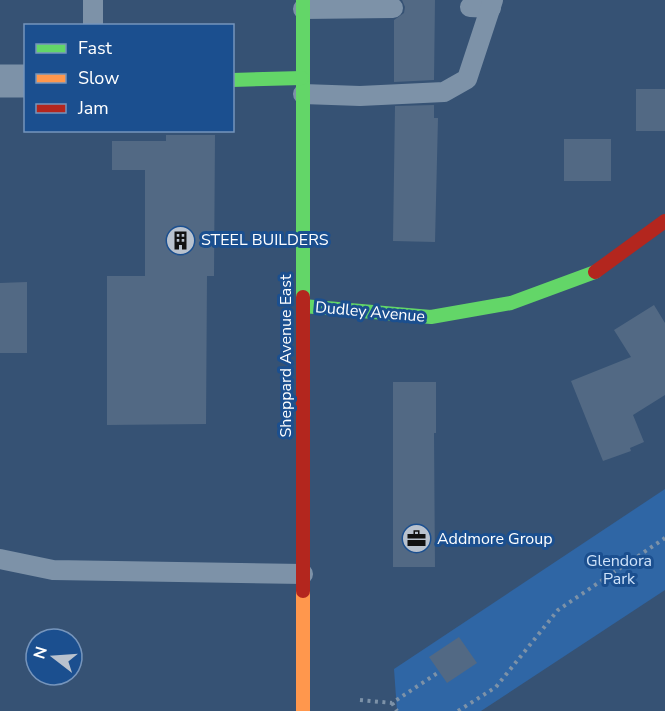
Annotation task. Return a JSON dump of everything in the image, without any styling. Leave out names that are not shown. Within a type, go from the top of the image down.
[{"type":"main road","name":"Sheppard Avenue East","points":[[303,5],[303,711]]},
{"type":"main road","points":[[234,80],[302,86]]},
{"type":"main road","name":"Dudley Avenue","points":[[303,306],[431,317],[511,303],[598,271],[665,221]]},
{"type":"street","points":[[0,81],[24,81]]},
{"type":"lane","points":[[93,0],[93,24]]},
{"type":"lane","points":[[302,86],[360,96],[444,92],[467,79],[492,4],[470,7]]},
{"type":"lane","points":[[303,5],[393,8]]},
{"type":"lane","points":[[0,559],[53,570],[303,574]]},
{"type":"path","points":[[458,711],[496,687],[558,609],[665,538]]},
{"type":"path","points":[[360,700],[392,703],[439,672]]},
{"type":"path","points":[[392,703],[397,711]]},
{"type":"green space","name":"Glendora Park","points":[[665,489],[665,590],[481,711],[397,711],[394,669]]},
{"type":"building","points":[[402,0],[435,0],[434,80],[394,82],[394,20],[404,13],[405,7]]},
{"type":"building","points":[[636,89],[665,89],[665,131],[636,131]]},
{"type":"building","points":[[434,105],[434,118],[438,118],[435,242],[393,241],[395,106]]},
{"type":"building","points":[[166,135],[215,135],[214,276],[207,276],[206,424],[107,425],[107,276],[145,276],[145,170],[112,170],[112,141],[166,141]]},
{"type":"building","points":[[564,139],[611,139],[611,181],[564,181]]},
{"type":"building","points":[[27,282],[27,353],[0,353],[0,283]]},
{"type":"building","points":[[654,305],[665,323],[665,395],[633,415],[644,442],[630,448],[631,451],[603,461],[571,381],[631,357],[614,330]]},
{"type":"building","points":[[393,382],[436,382],[435,567],[393,567]]},
{"type":"building","points":[[459,637],[477,663],[447,683],[429,657]]},
{"type":"traffic: fast","points":[[303,0],[303,297]]},
{"type":"traffic: fast","points":[[234,80],[302,78]]},
{"type":"traffic: fast","points":[[303,306],[431,317],[511,303],[595,272]]},
{"type":"traffic: slow","points":[[303,591],[303,711]]},
{"type":"traffic: jam","points":[[595,272],[665,221]]},
{"type":"traffic: jam","points":[[303,297],[303,591]]},
{"type":"place","name":"STEEL BUILDERS","points":[[180,240]]},
{"type":"place","name":"Addmore Group","points":[[416,539]]}]
